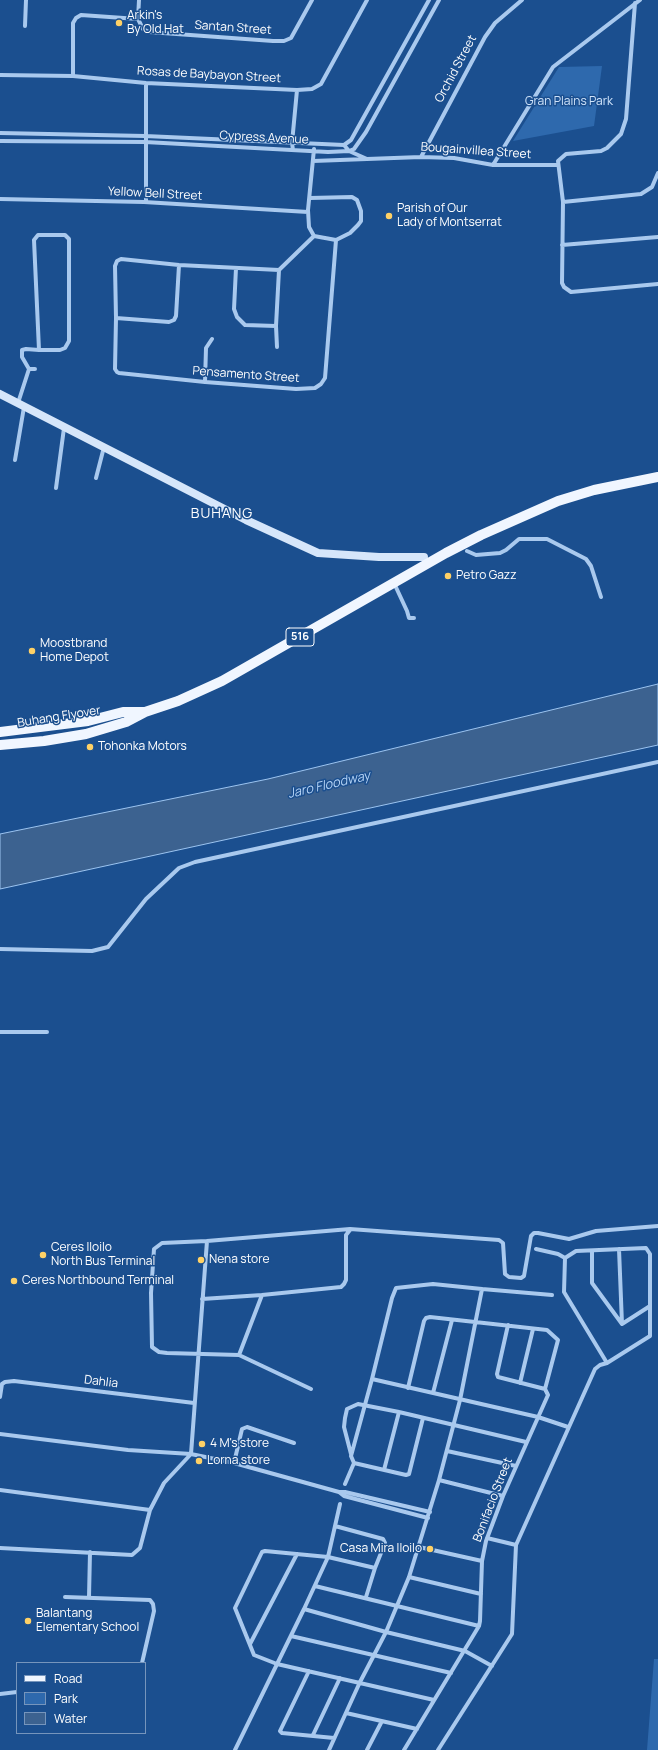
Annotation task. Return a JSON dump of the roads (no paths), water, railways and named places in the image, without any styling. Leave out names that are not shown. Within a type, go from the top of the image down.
[{"type":"main road","name":"516","points":[[0,745],[44,741],[86,734],[126,722],[145,712],[178,701],[222,681],[449,551],[481,535],[558,501],[594,490],[658,477]]},
{"type":"main road","points":[[424,558],[429,558],[458,549],[467,551]]},
{"type":"main road","name":"516","points":[[0,732],[88,721],[123,712],[145,712]]},
{"type":"main road","name":"Buhang Flyover","points":[[0,739],[77,730],[145,712]]},
{"type":"street","points":[[25,26],[26,0]]},
{"type":"street","points":[[73,76],[73,23],[76,18],[81,15],[138,19],[138,0]]},
{"type":"street","name":"Santan Street","points":[[138,19],[143,29],[149,32],[272,42],[284,41],[291,38],[312,0]]},
{"type":"street","name":"Rosas de Baybayon Street","points":[[0,75],[73,76],[146,83],[297,90],[312,89],[321,84],[367,0]]},
{"type":"street","points":[[428,0],[351,140],[344,145],[349,151],[354,148],[366,132],[439,0]]},
{"type":"street","name":"Orchid Street","points":[[421,157],[485,37],[499,19],[522,0]]},
{"type":"street","points":[[493,165],[553,67],[640,0]]},
{"type":"street","points":[[635,3],[626,120],[621,134],[607,148],[601,151],[566,154],[559,158],[558,165],[562,202],[562,282],[564,287],[571,292],[658,284]]},
{"type":"street","points":[[389,73],[396,77]]},
{"type":"street","points":[[146,83],[146,202]]},
{"type":"street","points":[[293,150],[292,143],[297,90]]},
{"type":"street","name":"Cypress Avenue","points":[[0,133],[145,136],[344,145]]},
{"type":"street","name":"Cypress Avenue","points":[[0,141],[145,142],[328,152],[349,151]]},
{"type":"street","points":[[314,144],[308,212],[309,227],[314,236]]},
{"type":"street","name":"Bougainvillea Street","points":[[349,151],[369,160]]},
{"type":"street","name":"Bougainvillea Street","points":[[313,161],[421,157],[454,158],[493,165],[558,165]]},
{"type":"street","points":[[562,202],[641,194],[652,188],[658,173]]},
{"type":"street","points":[[310,198],[352,197],[357,200],[360,205],[362,216],[358,225],[350,233],[336,240],[314,236]]},
{"type":"street","name":"Yellow Bell Street","points":[[0,199],[146,202],[308,212]]},
{"type":"street","points":[[35,369],[29,368],[22,358],[22,350],[26,349],[39,350],[60,350],[65,348],[69,341],[69,239],[65,235],[38,235],[34,240],[39,350]]},
{"type":"street","points":[[277,347],[276,326],[279,270],[314,236]]},
{"type":"street","points":[[562,245],[658,237]]},
{"type":"street","name":"Pensamento Street","points":[[116,318],[115,369],[118,374],[301,389],[315,388],[321,384],[325,378],[336,240]]},
{"type":"street","points":[[179,264],[176,316],[174,320],[169,322],[116,318],[115,266],[117,261],[121,258],[179,264],[279,270]]},
{"type":"street","points":[[236,268],[234,310],[236,317],[245,325],[276,326]]},
{"type":"street","points":[[205,382],[206,348],[212,339]]},
{"type":"street","points":[[15,460],[21,405],[29,368]]},
{"type":"street","points":[[0,394],[246,520],[318,553],[424,558]]},
{"type":"street","points":[[56,488],[64,428]]},
{"type":"street","points":[[96,478],[104,446]]},
{"type":"street","points":[[467,551],[476,555],[500,553],[519,539],[547,539],[586,559],[591,566],[601,597]]},
{"type":"street","points":[[394,583],[409,618],[414,618]]},
{"type":"street","points":[[0,948],[92,950],[108,947],[146,899],[179,868],[195,862],[658,762]]},
{"type":"street","points":[[0,1032],[47,1032]]},
{"type":"street","points":[[311,1388],[239,1355],[167,1353],[160,1352],[152,1347],[152,1264],[154,1249],[162,1244],[350,1229],[499,1240],[503,1243],[505,1274],[520,1278],[524,1276],[531,1236],[534,1233],[569,1239],[596,1231],[658,1226]]},
{"type":"street","points":[[202,1299],[341,1287],[346,1280],[346,1235],[350,1229]]},
{"type":"street","points":[[0,1548],[132,1555],[140,1548],[150,1510],[164,1483],[191,1454],[207,1241]]},
{"type":"street","points":[[438,1750],[512,1634],[516,1545],[595,1369],[650,1336],[650,1254],[646,1248],[576,1251],[566,1258]]},
{"type":"street","points":[[536,1249],[558,1254],[566,1258]]},
{"type":"street","points":[[619,1249],[622,1324]]},
{"type":"street","points":[[592,1251],[592,1283],[622,1324]]},
{"type":"street","points":[[566,1258],[564,1292],[607,1363]]},
{"type":"street","points":[[351,1456],[372,1380],[392,1298],[396,1288],[433,1284],[552,1295]]},
{"type":"street","points":[[329,1750],[373,1655],[398,1607],[409,1577],[440,1480],[460,1400],[482,1289]]},
{"type":"street","points":[[239,1355],[262,1295]]},
{"type":"street","points":[[622,1324],[650,1306]]},
{"type":"street","points":[[408,1388],[426,1318],[430,1317],[533,1329],[520,1383]]},
{"type":"street","points":[[433,1393],[452,1320]]},
{"type":"street","points":[[508,1325],[496,1374],[498,1377],[545,1389]]},
{"type":"street","name":"Bonifacio Street","points":[[404,1750],[479,1626],[482,1561],[487,1538],[526,1442],[548,1395],[545,1389],[558,1340],[550,1331],[533,1329]]},
{"type":"street","points":[[372,1380],[538,1417],[568,1427]]},
{"type":"street","name":"Dahlia","points":[[0,1398],[1,1388],[5,1382],[14,1381],[194,1403]]},
{"type":"street","points":[[345,1484],[354,1463],[344,1427],[346,1412],[347,1409],[358,1404],[399,1412],[453,1426],[526,1442]]},
{"type":"street","points":[[384,1470],[399,1412]]},
{"type":"street","points":[[354,1463],[406,1475],[408,1474],[424,1418]]},
{"type":"street","points":[[234,1462],[242,1429],[247,1427],[294,1442]]},
{"type":"street","points":[[0,1434],[128,1450],[191,1454],[234,1462],[428,1518]]},
{"type":"street","points":[[447,1451],[516,1466]]},
{"type":"street","points":[[440,1480],[503,1496]]},
{"type":"street","points":[[0,1490],[150,1510]]},
{"type":"street","points":[[348,1495],[430,1512]]},
{"type":"street","points":[[235,1750],[278,1664],[328,1557],[340,1504]]},
{"type":"street","points":[[394,1509],[395,1504]]},
{"type":"street","points":[[335,1526],[383,1539],[385,1543],[366,1597]]},
{"type":"street","points":[[487,1538],[516,1545]]},
{"type":"street","points":[[419,1546],[482,1561]]},
{"type":"street","points":[[376,1568],[328,1557],[265,1551],[261,1555],[234,1608],[254,1655],[278,1664],[434,1700]]},
{"type":"street","points":[[89,1597],[90,1552]]},
{"type":"street","points":[[250,1644],[296,1554]]},
{"type":"street","points":[[409,1577],[481,1594]]},
{"type":"street","points":[[315,1586],[366,1597],[398,1607],[479,1626]]},
{"type":"street","points":[[65,1597],[150,1600],[153,1604],[154,1611],[142,1662]]},
{"type":"street","points":[[304,1609],[386,1632],[465,1651],[492,1666]]},
{"type":"street","points":[[291,1636],[451,1673]]},
{"type":"street","points":[[309,1671],[280,1730],[282,1733],[334,1738]]},
{"type":"street","points":[[313,1735],[340,1678]]},
{"type":"street","points":[[0,1694],[16,1692]]},
{"type":"street","points":[[346,1713],[417,1729]]},
{"type":"street","points":[[367,1750],[382,1721]]},
{"type":"water","name":"Jaro Floodway","points":[[658,684],[658,745],[0,889],[0,834],[268,779]]},
{"type":"place","name":"Arkin's By Old Hat","points":[[119,23]]},
{"type":"place","name":"Parish of Our Lady of Montserrat","points":[[389,216]]},
{"type":"place","name":"Petro Gazz","points":[[448,576]]},
{"type":"place","name":"Moostbrand Home Depot","points":[[32,651]]},
{"type":"place","name":"Tohonka Motors","points":[[90,747]]},
{"type":"place","name":"Ceres Iloilo North Bus Terminal","points":[[43,1255]]},
{"type":"place","name":"Nena store","points":[[201,1260]]},
{"type":"place","name":"Ceres Northbound Terminal","points":[[14,1281]]},
{"type":"place","name":"4 M's store","points":[[202,1444]]},
{"type":"place","name":"Lorna store","points":[[199,1461]]},
{"type":"place","name":"Casa Mira Iloilo","points":[[430,1549]]},
{"type":"place","name":"Balantang Elementary School","points":[[28,1621]]},
{"type":"district","name":"BUHANG","points":[[222,514]]},
{"type":"park label","name":"Gran Plains Park","points":[[569,102]]}]
